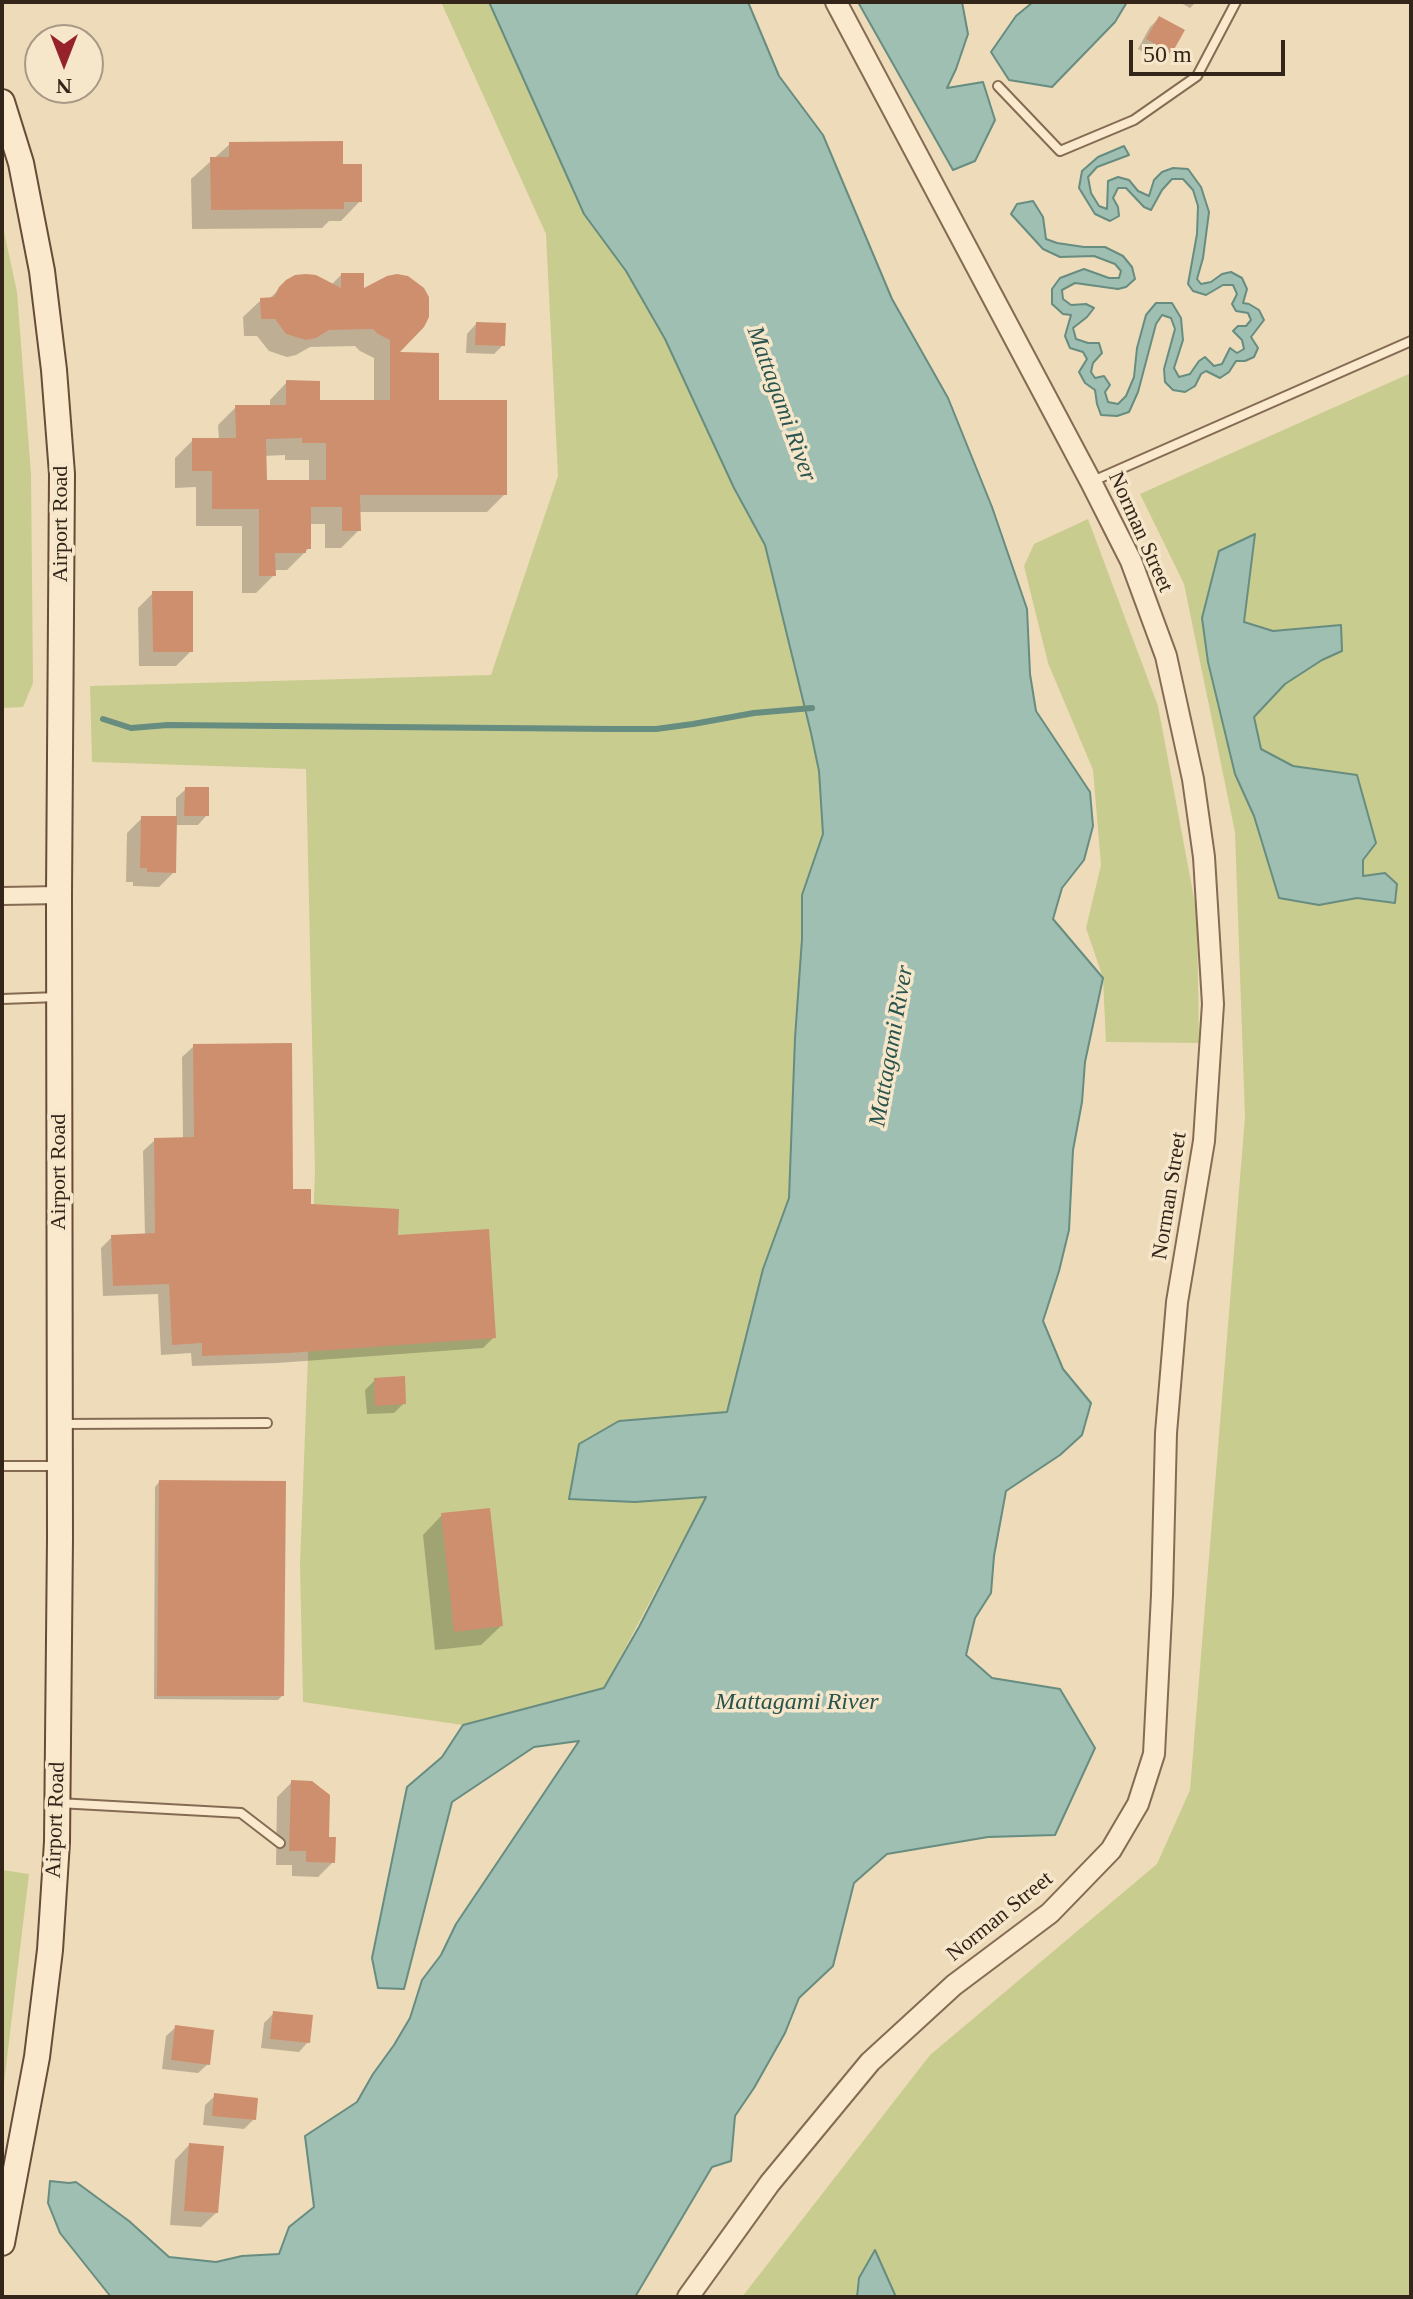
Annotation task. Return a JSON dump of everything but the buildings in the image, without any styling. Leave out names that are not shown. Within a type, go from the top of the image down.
[{"type":"main road","name":"Airport Road","points":[[2,102],[21,163],[42,271],[62,474],[57,1803],[50,1950],[37,2057],[4,2219],[2,2243]]},
{"type":"street","name":"Norman Street","points":[[688,2297],[770,2183],[870,2062],[954,1985],[1050,1913],[1111,1850],[1138,1804],[1154,1754],[1166,1433],[1177,1302],[1204,1141],[1213,1004],[1204,857],[1193,779],[1166,656],[1131,561],[836,2]]},
{"type":"street","points":[[2,896],[59,895]]},
{"type":"lane","points":[[998,86],[1060,151],[1134,120],[1197,76],[1236,2]]},
{"type":"lane","points":[[1091,482],[1411,341]]},
{"type":"lane","points":[[2,999],[59,997]]},
{"type":"lane","points":[[60,1424],[267,1423]]},
{"type":"lane","points":[[2,1466],[60,1466]]},
{"type":"lane","points":[[57,1803],[241,1813],[280,1843]]},
{"type":"green space","points":[[441,2],[489,2],[584,214],[626,271],[665,339],[734,488],[765,545],[819,771],[823,834],[802,895],[789,1198],[763,1269],[727,1412],[619,1421],[570,1499],[635,1502],[706,1496],[604,1688],[463,1725],[303,1702],[300,1565],[315,1171],[306,769],[92,762],[90,686],[491,675],[558,476],[546,234]]},
{"type":"green space","points":[[2,223],[17,292],[31,474],[33,683],[23,707],[2,708]]},
{"type":"green space","points":[[1411,373],[1411,2297],[742,2297],[930,2055],[1157,1864],[1190,1790],[1245,1117],[1235,832],[1184,584],[1140,494]]},
{"type":"green space","points":[[1088,519],[1158,706],[1197,914],[1199,1043],[1106,1042],[1103,978],[1086,928],[1101,865],[1093,770],[1048,663],[1024,566],[1034,544]]},
{"type":"green space","points":[[2,1870],[29,1874],[2,2100]]},
{"type":"water","name":"Mattagami River","points":[[489,2],[748,2],[779,76],[823,135],[892,299],[948,398],[992,507],[1027,609],[1030,674],[1036,711],[1090,792],[1093,826],[1084,860],[1062,888],[1053,919],[1103,978],[1085,1062],[1082,1102],[1073,1150],[1069,1230],[1043,1321],[1063,1369],[1091,1403],[1082,1435],[1060,1455],[1006,1491],[994,1556],[991,1593],[975,1618],[966,1655],[992,1678],[1060,1689],[1095,1748],[1055,1835],[988,1837],[887,1854],[854,1883],[833,1966],[799,1998],[785,2033],[735,2116],[731,2161],[712,2167],[635,2297],[111,2297],[60,2233],[48,2203],[50,2181],[76,2182],[129,2221],[169,2257],[216,2262],[242,2256],[279,2254],[289,2227],[314,2207],[305,2136],[357,2102],[410,2018],[422,1980],[441,1955],[456,1924],[579,1741],[534,1747],[452,1802],[404,1989],[378,1988],[372,1958],[407,1787],[442,1757],[463,1725],[604,1688],[706,1497],[635,1502],[569,1499],[579,1444],[619,1421],[727,1412],[763,1269],[789,1198],[802,895],[823,834],[819,771],[765,545],[734,488],[665,339],[626,271],[584,214]]},
{"type":"water","points":[[858,2],[962,2],[968,34],[947,88],[983,82],[995,120],[975,161],[953,170]]},
{"type":"water","points":[[1033,2],[1127,2],[1115,22],[1052,87],[1009,80],[991,52],[1016,16]]},
{"type":"water","points":[[1124,146],[1129,155],[1097,167],[1088,177],[1091,193],[1099,206],[1107,209],[1108,181],[1118,177],[1129,180],[1138,191],[1149,196],[1154,180],[1162,172],[1173,168],[1188,169],[1201,187],[1209,212],[1197,279],[1201,284],[1211,282],[1231,272],[1242,278],[1247,289],[1243,303],[1259,310],[1264,320],[1251,337],[1258,348],[1254,357],[1236,361],[1229,372],[1220,378],[1206,371],[1195,386],[1185,392],[1173,390],[1165,382],[1164,369],[1175,329],[1171,318],[1162,315],[1156,324],[1138,392],[1129,412],[1117,416],[1101,415],[1095,390],[1085,383],[1079,372],[1087,359],[1083,352],[1070,348],[1065,336],[1071,315],[1063,314],[1052,304],[1052,289],[1060,278],[1084,269],[1109,278],[1119,278],[1121,271],[1115,264],[1094,256],[1060,257],[1043,249],[1011,214],[1017,204],[1033,201],[1043,217],[1046,239],[1084,247],[1105,247],[1123,256],[1132,267],[1135,279],[1126,287],[1118,289],[1075,283],[1062,290],[1063,299],[1071,305],[1086,304],[1094,308],[1073,328],[1076,339],[1099,343],[1102,353],[1093,363],[1091,372],[1095,378],[1104,376],[1110,385],[1105,392],[1108,402],[1118,404],[1126,396],[1134,377],[1137,348],[1146,315],[1156,303],[1172,303],[1181,318],[1183,340],[1174,368],[1179,377],[1190,374],[1205,357],[1214,366],[1222,364],[1230,348],[1237,353],[1244,349],[1242,340],[1233,331],[1238,326],[1246,326],[1251,320],[1248,313],[1236,311],[1232,304],[1237,294],[1233,285],[1223,285],[1206,295],[1193,291],[1188,284],[1197,234],[1198,206],[1193,190],[1183,179],[1172,179],[1151,210],[1126,188],[1118,188],[1113,198],[1119,216],[1110,221],[1095,214],[1079,188],[1082,171],[1098,157]]},
{"type":"water","points":[[1255,534],[1244,622],[1273,631],[1341,625],[1342,651],[1285,684],[1254,717],[1261,749],[1293,766],[1357,775],[1376,843],[1363,860],[1363,876],[1385,873],[1397,884],[1395,903],[1357,898],[1319,905],[1279,898],[1254,816],[1235,774],[1208,662],[1202,618],[1219,551]]},
{"type":"water","points":[[875,2250],[896,2297],[857,2297],[859,2278]]},
{"type":"waterway","points":[[103,719],[131,728],[168,725],[656,729],[754,713],[812,708]]}]
